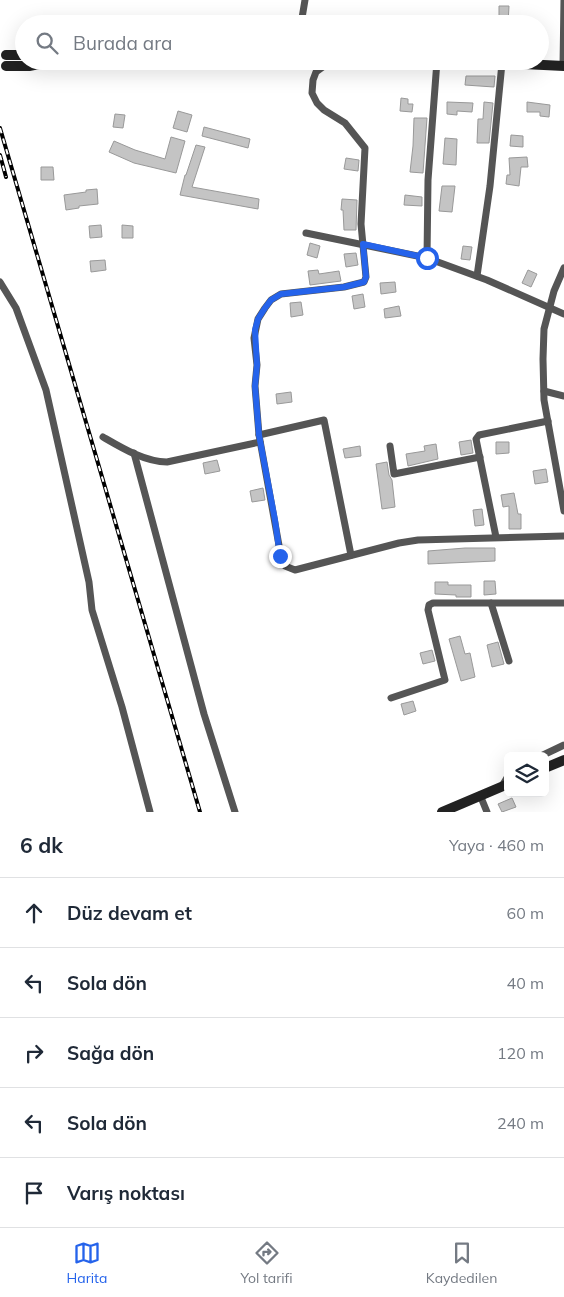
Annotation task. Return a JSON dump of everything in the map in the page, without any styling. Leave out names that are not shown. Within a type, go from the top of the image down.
[{"type":"main road","points":[[15,58],[6,61],[15,63]]},
{"type":"main road","points":[[549,65],[563,66]]},
{"type":"main road","points":[[549,766],[564,760]]},
{"type":"main road","points":[[442,812],[504,785]]},
{"type":"street","points":[[302,15],[304,0]]},
{"type":"street","points":[[563,66],[564,0]]},
{"type":"street","points":[[319,70],[313,80],[312,93],[317,103],[324,110],[345,123],[365,148],[362,200],[366,277],[364,282],[344,287],[281,294],[271,300],[258,319],[254,338],[257,365],[255,386],[260,439],[280,556],[285,566],[295,570],[418,540],[564,536]]},
{"type":"street","points":[[427,258],[428,180],[436,70]]},
{"type":"street","points":[[477,276],[490,186],[501,70]]},
{"type":"street","points":[[306,233],[427,258],[477,276],[564,314]]},
{"type":"street","points":[[564,268],[554,291],[544,329],[544,391],[548,421],[561,476],[564,511]]},
{"type":"street","points":[[0,282],[16,308],[46,390],[89,582],[92,610],[122,707],[150,812]]},
{"type":"street","points":[[544,391],[564,396]]},
{"type":"street","points":[[103,437],[134,453],[158,462],[167,462],[260,439],[324,420],[351,555]]},
{"type":"street","points":[[496,537],[476,439],[479,435],[548,421]]},
{"type":"street","points":[[390,446],[394,474],[480,457]]},
{"type":"street","points":[[134,453],[204,714],[235,812]]},
{"type":"street","points":[[391,698],[445,680],[428,610],[429,605],[433,603],[564,603]]},
{"type":"street","points":[[491,603],[509,661]]},
{"type":"street","points":[[549,753],[564,746]]},
{"type":"street","points":[[480,796],[487,812]]},
{"type":"building","points":[[499,6],[509,6],[508,15],[499,15]]},
{"type":"building","points":[[466,76],[495,76],[494,87],[465,85]]},
{"type":"building","points":[[401,98],[408,99],[408,104],[413,104],[412,112],[400,111]]},
{"type":"building","points":[[447,102],[473,103],[472,112],[457,111],[457,115],[447,114]]},
{"type":"building","points":[[484,102],[493,103],[489,143],[477,143],[478,119],[483,119]]},
{"type":"building","points":[[527,102],[550,105],[549,117],[540,116],[540,112],[527,112]]},
{"type":"building","points":[[178,111],[192,115],[187,132],[173,128]]},
{"type":"building","points":[[115,114],[125,115],[123,128],[113,127]]},
{"type":"building","points":[[414,118],[427,118],[423,173],[410,172]]},
{"type":"building","points":[[204,127],[250,139],[248,148],[202,136]]},
{"type":"building","points":[[511,135],[523,136],[523,147],[510,146]]},
{"type":"building","points":[[171,137],[185,141],[176,173],[134,163],[109,152],[114,141],[165,159]]},
{"type":"building","points":[[445,138],[457,139],[456,165],[443,164]]},
{"type":"building","points":[[196,145],[205,147],[192,187],[259,199],[258,209],[180,195]]},
{"type":"building","points":[[527,157],[528,167],[521,167],[519,186],[506,184],[507,175],[510,175],[509,158]]},
{"type":"building","points":[[346,158],[359,160],[358,171],[344,169]]},
{"type":"building","points":[[41,167],[53,167],[54,180],[41,180]]},
{"type":"building","points":[[442,186],[455,186],[452,212],[439,211]]},
{"type":"building","points":[[97,189],[98,204],[79,206],[79,208],[66,210],[64,195]]},
{"type":"building","points":[[405,195],[422,197],[422,206],[404,205]]},
{"type":"building","points":[[342,199],[357,200],[356,230],[344,230],[343,210],[341,210]]},
{"type":"building","points":[[101,225],[102,237],[90,238],[89,226]]},
{"type":"building","points":[[122,225],[133,226],[133,238],[122,238]]},
{"type":"building","points":[[310,243],[320,246],[317,258],[307,255]]},
{"type":"building","points":[[463,246],[472,247],[470,260],[461,259]]},
{"type":"building","points":[[356,253],[358,265],[346,267],[344,254]]},
{"type":"building","points":[[105,260],[106,270],[91,272],[90,261]]},
{"type":"building","points":[[318,270],[319,274],[339,271],[341,281],[310,285],[308,271]]},
{"type":"building","points":[[528,270],[537,274],[531,287],[522,283]]},
{"type":"building","points":[[395,282],[396,292],[381,294],[380,283]]},
{"type":"building","points":[[363,294],[365,307],[354,309],[352,296]]},
{"type":"building","points":[[301,302],[303,315],[291,317],[290,303]]},
{"type":"building","points":[[399,306],[401,316],[385,318],[384,309]]},
{"type":"building","points":[[291,392],[292,402],[277,404],[276,394]]},
{"type":"building","points":[[471,440],[473,453],[461,455],[459,442]]},
{"type":"building","points":[[496,442],[509,442],[509,453],[496,454]]},
{"type":"building","points":[[436,444],[438,459],[408,466],[406,454],[425,451],[424,446]]},
{"type":"building","points":[[360,446],[361,456],[345,458],[343,449]]},
{"type":"building","points":[[217,460],[220,471],[205,474],[203,463]]},
{"type":"building","points":[[387,462],[389,475],[392,480],[395,507],[382,509],[376,464]]},
{"type":"building","points":[[546,469],[548,482],[535,484],[533,471]]},
{"type":"building","points":[[263,488],[265,500],[252,502],[250,491]]},
{"type":"building","points":[[514,493],[518,514],[521,514],[521,529],[509,529],[509,506],[503,507],[501,495]]},
{"type":"building","points":[[482,509],[484,525],[475,526],[473,510]]},
{"type":"building","points":[[495,548],[495,561],[428,564],[428,551]]},
{"type":"building","points":[[484,581],[495,581],[496,594],[484,595]]},
{"type":"building","points":[[435,582],[448,582],[448,585],[471,585],[471,597],[435,594]]},
{"type":"building","points":[[460,636],[465,654],[470,653],[475,677],[461,681],[449,639]]},
{"type":"building","points":[[498,642],[504,664],[492,667],[487,645]]},
{"type":"building","points":[[432,650],[435,661],[423,664],[420,653]]},
{"type":"building","points":[[413,701],[416,711],[404,715],[401,704]]},
{"type":"building","points":[[512,798],[516,807],[502,812],[498,804]]},
{"type":"railway","points":[[0,128],[200,812]]},
{"type":"railway","points":[[0,155],[6,177]]},
{"type":"route","points":[[280,556],[259,435],[255,386],[257,365],[254,338],[258,319],[271,300],[281,294],[344,287],[364,282],[366,277],[363,244],[427,258]]}]
